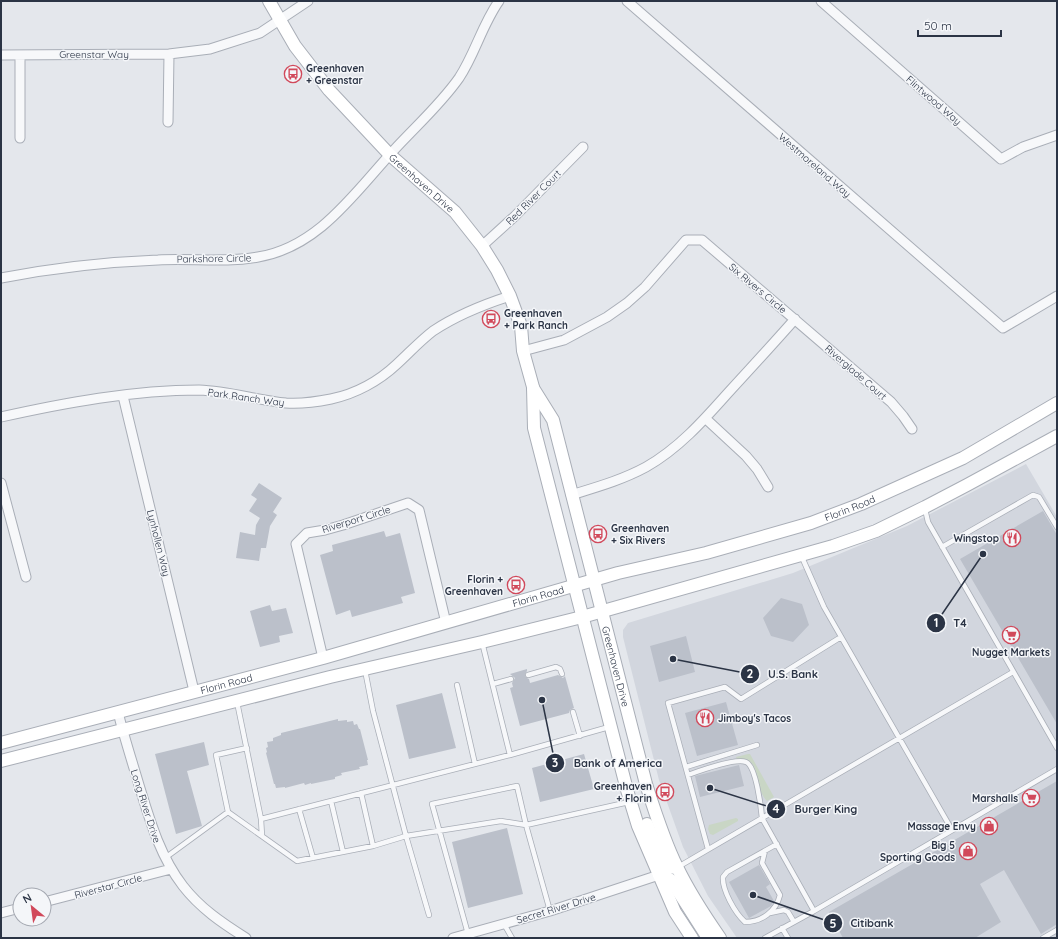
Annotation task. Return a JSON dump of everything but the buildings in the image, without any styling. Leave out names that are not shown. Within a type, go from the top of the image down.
[{"type":"main road","name":"Greenhaven Drive","points":[[268,1],[295,46],[311,69],[329,90],[390,155],[455,212],[482,246],[510,296],[520,326],[523,351],[533,387],[534,428],[630,801],[638,826],[675,912],[692,938]]},
{"type":"main road","name":"Greenhaven Drive","points":[[533,387],[552,420],[646,784],[657,819],[677,868],[695,900],[720,938]]},
{"type":"main road","name":"Florin Road","points":[[1,743],[323,658],[621,572],[706,553],[811,523],[862,504],[963,458],[1057,403]]},
{"type":"main road","name":"Florin Road","points":[[1,761],[365,669],[582,617],[833,546],[876,530],[925,506],[1057,436]]},
{"type":"main road","points":[[624,778],[639,803],[662,861],[670,867],[677,868]]},
{"type":"main road","points":[[659,875],[663,875],[671,880],[708,938]]},
{"type":"street","name":"Greenstar Way","points":[[1,55],[169,54],[210,49],[260,33],[308,1]]},
{"type":"street","name":"Parkshore Circle","points":[[1,278],[84,265],[130,261],[242,259],[259,257],[298,243],[322,226],[335,214],[450,91],[468,61],[484,26],[498,1]]},
{"type":"street","name":"Westmoreland Way","points":[[627,1],[1003,328],[1057,296]]},
{"type":"street","name":"Flintwood Way","points":[[821,1],[1001,159],[1023,147],[1057,135]]},
{"type":"street","points":[[168,122],[169,54]]},
{"type":"street","points":[[20,55],[20,138]]},
{"type":"street","name":"Red River Court","points":[[482,246],[515,216],[583,147]]},
{"type":"street","name":"Six Rivers Circle","points":[[523,351],[564,340],[607,317],[627,303],[645,287],[686,240],[702,240],[796,319],[686,438],[668,453],[646,467],[612,482],[571,495]]},
{"type":"street","name":"Park Ranch Way","points":[[1,417],[34,410],[123,396],[198,390],[234,393],[266,401],[287,403],[311,403],[332,399],[356,391],[379,378],[396,365],[423,339],[445,323],[465,312],[510,296]]},
{"type":"street","name":"Riverglade Court","points":[[796,319],[891,402],[912,429]]},
{"type":"street","name":"Lynhollen Way","points":[[123,396],[194,691]]},
{"type":"street","points":[[705,418],[746,456],[757,469],[768,487]]},
{"type":"street","points":[[1,483],[26,577]]},
{"type":"street","name":"Riverport Circle","points":[[323,658],[296,544],[307,533],[343,525],[408,503],[419,510],[446,623]]},
{"type":"street","name":"Long River Drive","points":[[118,712],[152,829],[171,869],[198,903],[213,916],[246,938]]},
{"type":"street","name":"Riverstar Circle","points":[[52,900],[171,869]]},
{"type":"street","name":"Secret River Drive","points":[[453,938],[550,911],[659,875]]},
{"type":"street","points":[[1,913],[12,910]]},
{"type":"lane","points":[[942,547],[1033,495],[1038,497],[1057,527]]},
{"type":"lane","points":[[925,506],[928,522],[1012,672],[1057,748]]},
{"type":"lane","points":[[800,555],[824,607],[952,830]]},
{"type":"lane","points":[[708,849],[668,703],[725,687],[741,699],[841,637]]},
{"type":"lane","points":[[482,642],[510,755]]},
{"type":"lane","points":[[528,675],[556,667],[560,669],[562,674]]},
{"type":"lane","points":[[365,669],[373,711],[392,785],[429,915]]},
{"type":"lane","points":[[677,868],[1012,672]]},
{"type":"lane","points":[[493,684],[511,679]]},
{"type":"lane","points":[[457,685],[475,764]]},
{"type":"lane","points":[[237,701],[261,819],[262,836]]},
{"type":"lane","points":[[573,712],[580,736]]},
{"type":"lane","points":[[261,819],[510,755],[611,727]]},
{"type":"lane","points":[[686,767],[757,745]]},
{"type":"lane","points":[[247,748],[216,755],[228,812],[297,862],[374,846],[406,836],[501,821],[526,825],[630,801]]},
{"type":"lane","points":[[688,774],[735,761],[746,762],[752,769],[762,818],[814,911]]},
{"type":"lane","points":[[765,938],[1057,770]]},
{"type":"lane","points":[[468,934],[432,804],[517,786],[526,825],[550,911]]},
{"type":"lane","points":[[362,793],[374,846]]},
{"type":"lane","points":[[331,801],[344,852]]},
{"type":"lane","points":[[299,809],[313,858]]},
{"type":"lane","points":[[165,858],[228,812]]},
{"type":"lane","points":[[777,844],[727,872],[723,877],[722,883],[740,917],[745,922],[752,922],[770,913],[784,910],[788,912],[794,922]]},
{"type":"lane","points":[[765,851],[762,862],[780,896],[778,902],[770,913]]},
{"type":"lane","points":[[504,924],[512,938]]},
{"type":"lane","points":[[782,928],[788,938]]},
{"type":"lane","points":[[1043,938],[1057,930]]},
{"type":"shaded area","points":[[1026,464],[1057,517],[1057,938],[737,938],[708,896],[683,847],[659,780],[623,637],[623,630],[628,623],[793,573],[907,526]]},
{"type":"green space","points":[[750,754],[774,797],[767,801],[760,790],[752,764],[748,760],[737,760],[736,757]]},
{"type":"green space","points":[[736,818],[738,821],[713,835],[710,834],[708,829],[709,825]]},
{"type":"place","name":"Greenhaven + Greenstar","points":[[293,74]]},
{"type":"place","name":"Greenhaven + Park Ranch","points":[[491,319]]},
{"type":"place","name":"Greenhaven + Six Rivers","points":[[598,534]]},
{"type":"place","name":"Wingstop","points":[[1012,538]]},
{"type":"place","name":"T4","points":[[983,554]]},
{"type":"place","name":"Florin + Greenhaven","points":[[516,585]]},
{"type":"place","name":"Nugget Markets","points":[[1011,635]]},
{"type":"place","name":"U.S. Bank","points":[[673,659]]},
{"type":"place","name":"Bank of America","points":[[542,700]]},
{"type":"place","name":"Jimboy's Tacos","points":[[705,718]]},
{"type":"place","name":"Burger King","points":[[710,788]]},
{"type":"place","name":"Greenhaven + Florin","points":[[665,792]]},
{"type":"place","name":"Marshalls","points":[[1031,798]]},
{"type":"place","name":"Massage Envy","points":[[989,826]]},
{"type":"place","name":"Big 5 Sporting Goods","points":[[968,851]]},
{"type":"place","name":"Citibank","points":[[753,895]]}]
